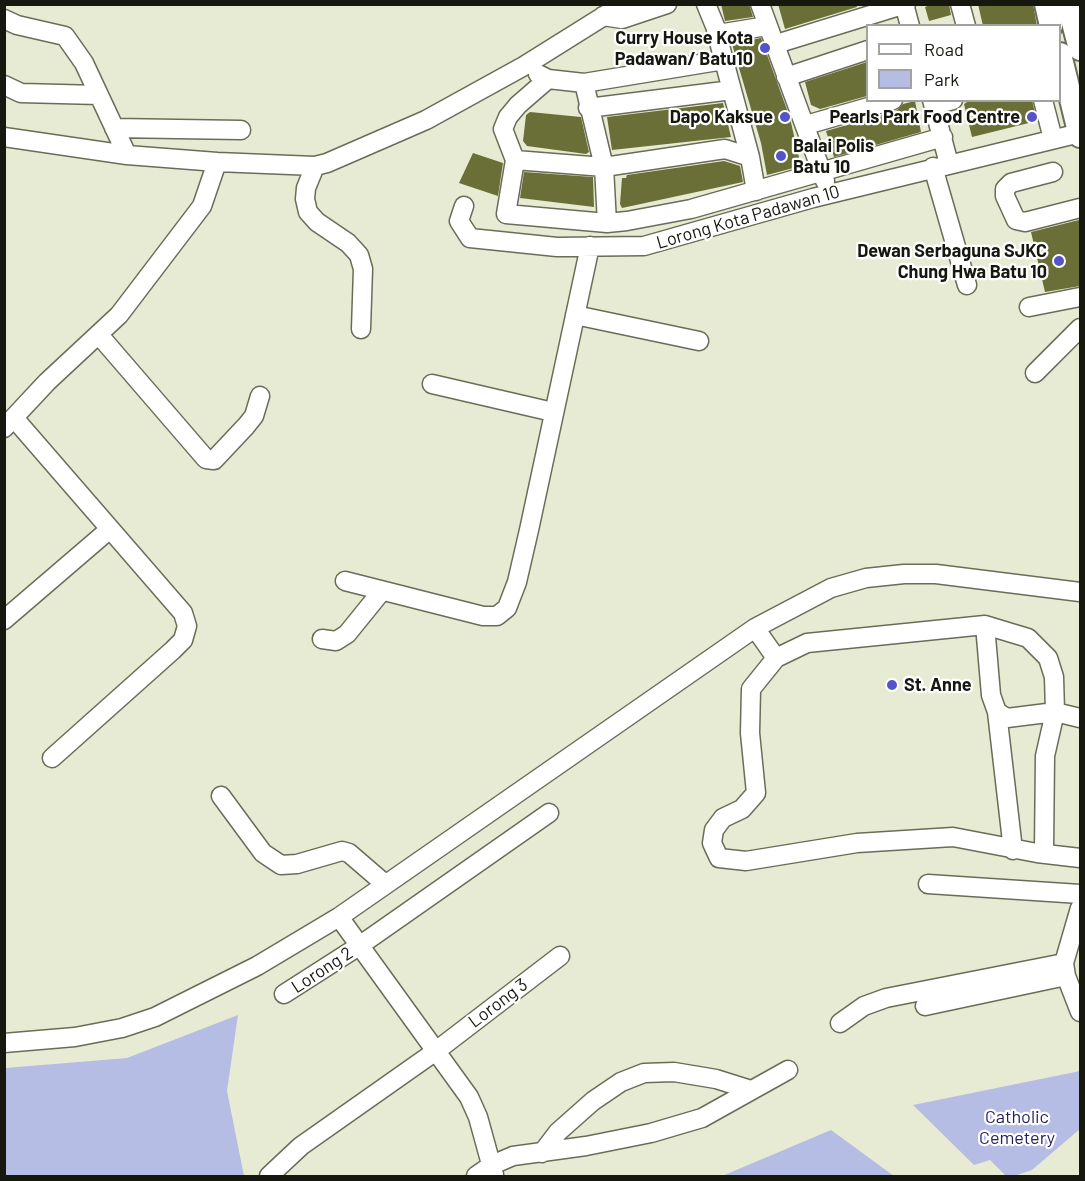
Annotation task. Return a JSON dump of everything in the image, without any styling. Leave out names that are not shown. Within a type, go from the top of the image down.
[{"type":"main road","points":[[1046,4],[1051,24]]},
{"type":"main road","points":[[1068,4],[1080,49]]},
{"type":"main road","points":[[1061,66],[1080,134]]},
{"type":"street","points":[[4,137],[127,154],[217,162],[315,166],[426,120],[524,66],[623,4]]},
{"type":"street","points":[[603,16],[622,19],[667,4]]},
{"type":"street","points":[[706,4],[716,31],[750,157],[756,191]]},
{"type":"street","points":[[760,4],[773,45],[806,125],[829,194]]},
{"type":"street","points":[[960,4],[965,24]]},
{"type":"street","points":[[773,45],[904,5],[909,24]]},
{"type":"street","points":[[4,19],[17,25],[65,36],[84,63],[127,154]]},
{"type":"street","points":[[716,31],[724,33],[767,26]]},
{"type":"street","points":[[786,76],[866,50]]},
{"type":"street","points":[[524,66],[548,79],[584,83],[724,60]]},
{"type":"street","points":[[548,79],[508,117],[503,129],[515,160],[506,214],[607,223],[691,209],[943,137]]},
{"type":"street","points":[[584,83],[588,108],[604,167],[607,223]]},
{"type":"street","points":[[4,85],[21,93],[99,95]]},
{"type":"street","points":[[588,108],[732,90]]},
{"type":"street","points":[[806,125],[886,102]]},
{"type":"street","points":[[1044,102],[1053,139]]},
{"type":"street","points":[[933,103],[943,137],[941,165],[967,285]]},
{"type":"street","points":[[114,128],[241,130]]},
{"type":"street","name":"Lorong Kota Padawan 10","points":[[464,206],[459,220],[470,238],[557,247],[644,246],[941,165],[1080,134]]},
{"type":"street","points":[[515,160],[604,167],[725,149],[750,157]]},
{"type":"street","points":[[52,758],[173,651],[183,640],[187,626],[183,613],[110,529],[9,423],[47,382],[119,315],[202,206],[217,162]]},
{"type":"street","points":[[315,166],[306,188],[305,199],[308,212],[317,222],[348,243],[359,255],[363,269],[362,329]]},
{"type":"street","points":[[1053,172],[1008,185],[1005,196],[1016,219],[1025,222],[1080,208]]},
{"type":"street","points":[[345,581],[381,592],[483,616],[497,616],[502,613],[517,582],[590,246]]},
{"type":"street","points":[[1029,307],[1080,297]]},
{"type":"street","points":[[575,315],[699,340]]},
{"type":"street","points":[[1035,373],[1080,328]]},
{"type":"street","points":[[99,335],[206,459],[214,460],[246,426],[254,416],[260,396]]},
{"type":"street","points":[[432,384],[553,412]]},
{"type":"street","points":[[4,620],[110,529]]},
{"type":"street","points":[[4,1042],[75,1037],[122,1028],[155,1017],[257,966],[339,917],[755,628],[831,588],[866,578],[904,574],[936,574],[1080,592]]},
{"type":"street","points":[[322,639],[336,641],[347,634],[381,592]]},
{"type":"street","points":[[985,625],[991,695],[997,712],[1013,850]]},
{"type":"street","points":[[1037,853],[1044,849],[1045,756],[1056,712],[1054,677],[1048,658],[1028,638],[985,625],[807,643],[776,658],[751,689],[750,733],[756,793],[742,809],[723,818],[714,830],[712,843],[720,858],[746,861],[857,843],[953,837],[1013,850],[1037,853],[1080,858]]},
{"type":"street","points":[[755,628],[776,658]]},
{"type":"street","points":[[997,712],[1007,718],[1056,712],[1080,718]]},
{"type":"street","points":[[221,795],[262,853],[280,865],[297,864],[342,851],[349,853],[385,884]]},
{"type":"street","name":"Lorong 2","points":[[284,994],[359,946],[549,813]]},
{"type":"street","points":[[928,884],[1080,894]]},
{"type":"street","points":[[1080,908],[1065,970],[1080,1012]]},
{"type":"street","points":[[339,917],[469,1097],[478,1117],[493,1171]]},
{"type":"street","name":"Lorong 3","points":[[269,1176],[301,1146],[436,1051],[560,956]]},
{"type":"street","points":[[925,1006],[1065,970]]},
{"type":"street","points":[[840,1023],[864,1006],[886,998],[1065,970]]},
{"type":"street","points":[[476,1176],[493,1171],[513,1156],[542,1153],[651,1133],[702,1118],[788,1070]]},
{"type":"street","points":[[542,1153],[558,1132],[593,1101],[621,1082],[644,1073],[674,1072],[717,1079],[751,1090]]},
{"type":"green space","points":[[238,1015],[227,1091],[244,1176],[5,1176],[5,1068],[127,1058]]},
{"type":"green space","name":"Catholic Cemetery","points":[[1080,1071],[1080,1129],[1032,1170],[1014,1176],[1006,1176],[990,1160],[974,1165],[913,1105]]},
{"type":"green space","points":[[831,1130],[894,1176],[722,1176]]},
{"type":"building","points":[[721,4],[749,4],[753,17],[725,21]]},
{"type":"building","points":[[778,4],[856,4],[857,7],[785,29]]},
{"type":"building","points":[[933,4],[949,4],[951,15],[929,21],[925,7]]},
{"type":"building","points":[[978,4],[1033,4],[1037,24],[983,24]]},
{"type":"building","points":[[761,38],[790,118],[801,166],[767,175],[761,143],[732,44]]},
{"type":"building","points":[[866,62],[866,96],[820,109],[811,105],[805,82]]},
{"type":"building","points":[[915,102],[921,132],[834,157],[826,131],[896,111],[903,104]]},
{"type":"building","points":[[967,102],[1032,102],[1037,121],[972,137],[964,104]]},
{"type":"building","points":[[723,103],[731,137],[612,150],[607,117]]},
{"type":"building","points":[[530,112],[581,117],[589,152],[586,154],[527,146],[523,141],[526,115]]},
{"type":"building","points":[[473,153],[503,163],[498,196],[459,183]]},
{"type":"building","points":[[724,161],[740,166],[743,182],[622,208],[620,204],[622,178],[626,178],[627,175]]},
{"type":"building","points":[[524,172],[593,177],[594,207],[520,198]]},
{"type":"building","name":"Dewan Serbaguna SJKC Chung Hwa Batu 10","points":[[1079,220],[1080,286],[1045,292],[1031,232]]},
{"type":"place","name":"Curry House Kota Padawan/ Batu10","points":[[765,48]]},
{"type":"place","name":"Dapo Kaksue","points":[[785,117]]},
{"type":"place","name":"Pearls Park Food Centre","points":[[1032,117]]},
{"type":"place","name":"Balai Polis Batu 10","points":[[781,156]]},
{"type":"place","name":"Dewan Serbaguna SJKC Chung Hwa Batu 10","points":[[1059,261]]},
{"type":"place","name":"St. Anne","points":[[892,685]]}]
